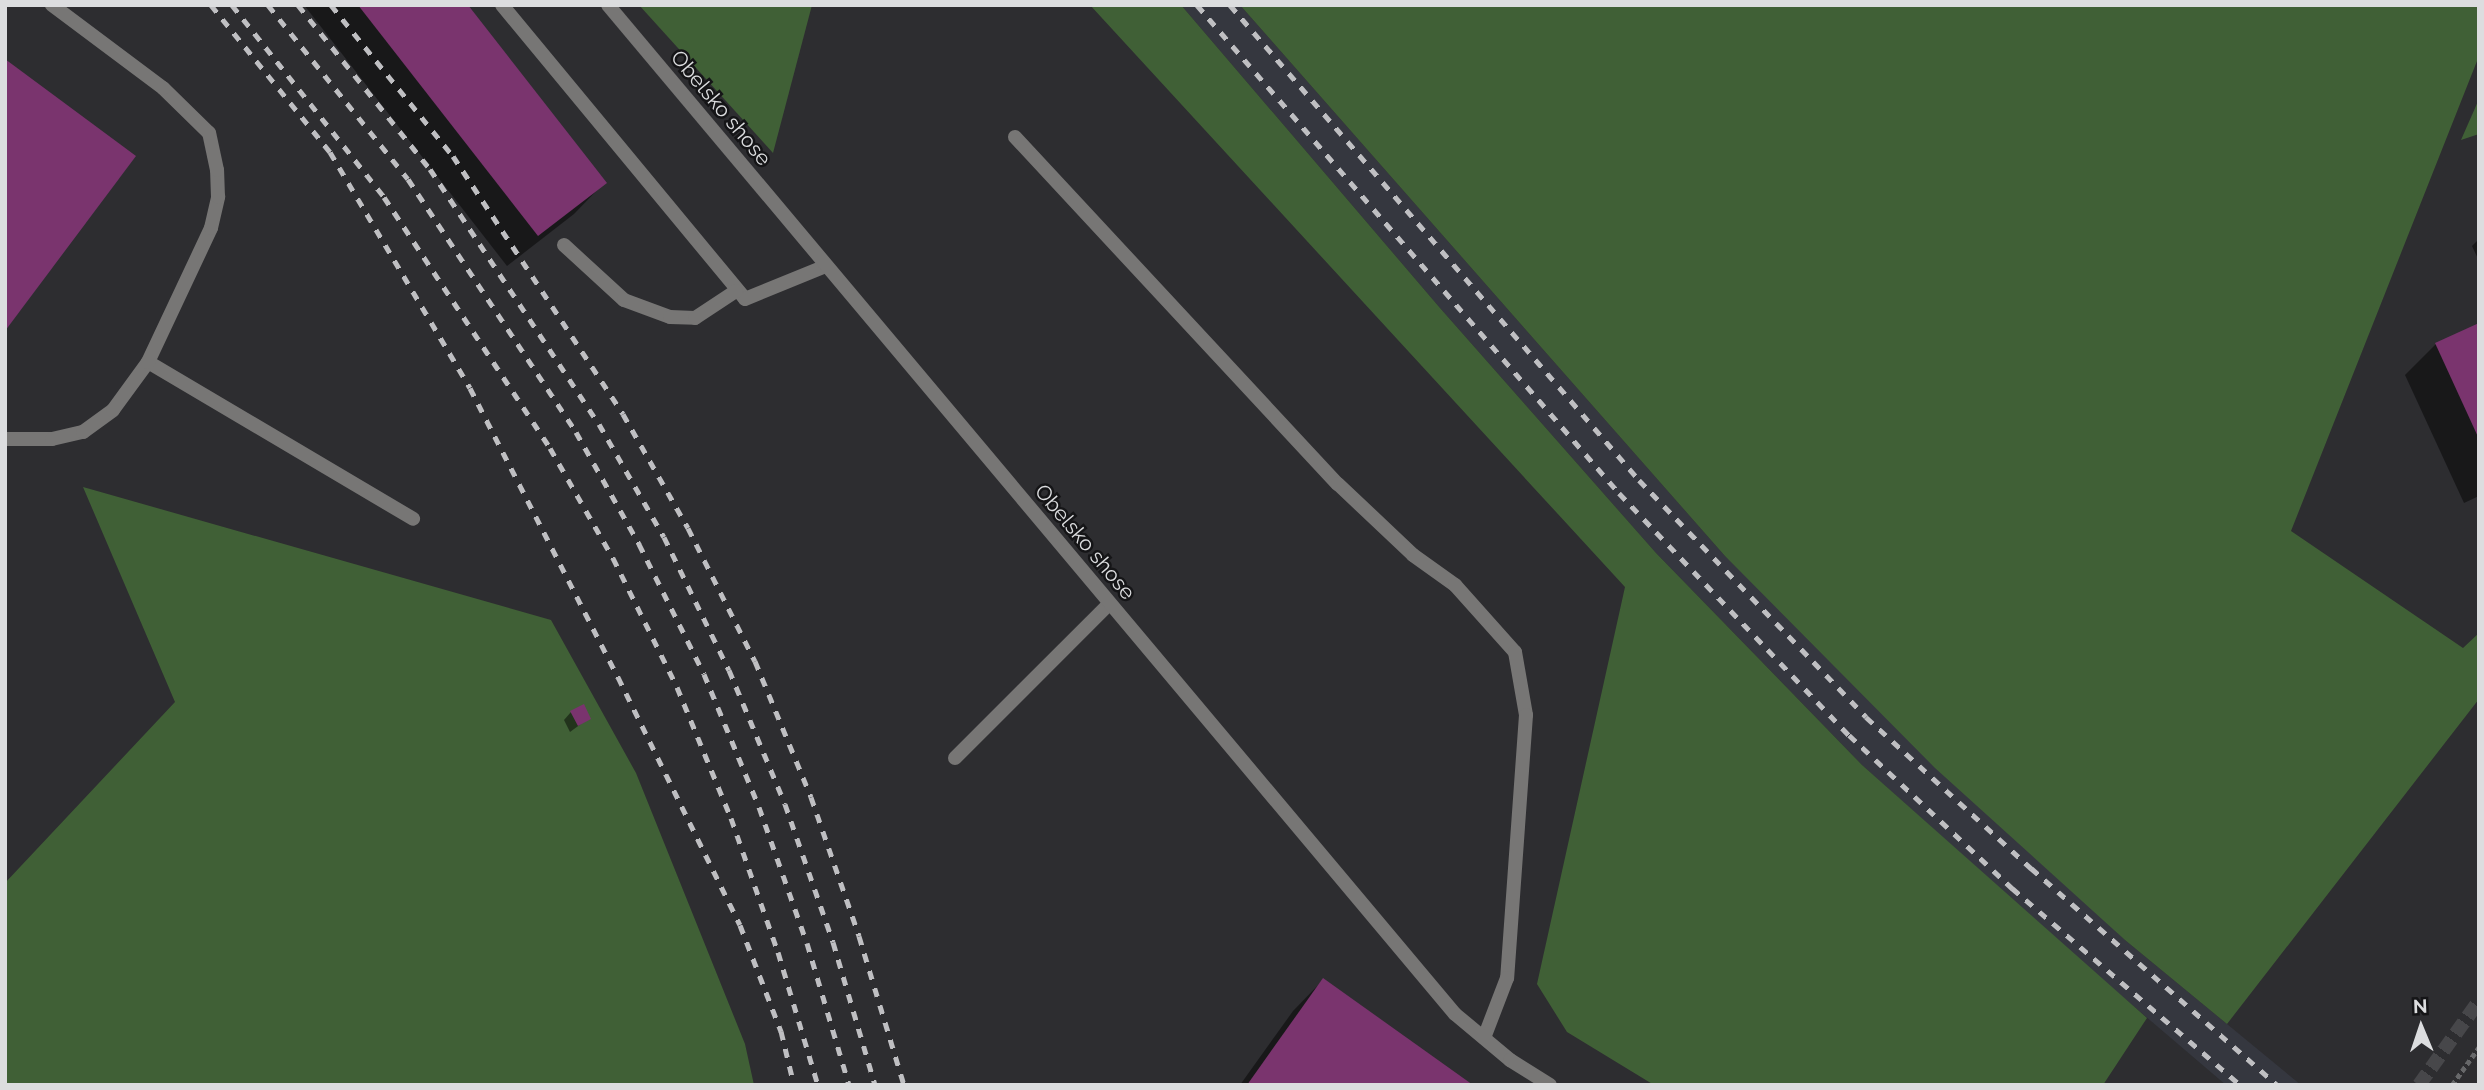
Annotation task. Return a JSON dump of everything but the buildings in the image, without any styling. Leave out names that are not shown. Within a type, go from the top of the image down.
[{"type":"street","points":[[5,439],[52,439],[82,432],[113,411],[148,362],[211,228],[218,197],[217,170],[209,133],[163,88],[52,5]]},
{"type":"street","points":[[502,5],[745,299],[826,266]]},
{"type":"street","name":"Obelsko shose","points":[[608,5],[1455,1014],[1510,1060],[1550,1085]]},
{"type":"street","points":[[1015,136],[1338,484],[1413,555],[1455,584],[1515,652],[1526,715],[1507,978],[1484,1038]]},
{"type":"street","points":[[564,245],[624,300],[670,317],[695,318],[736,291]]},
{"type":"street","points":[[148,362],[414,519]]},
{"type":"street","points":[[955,758],[1109,604]]},
{"type":"path","points":[[2452,1085],[2479,1047]]},
{"type":"shaded area","points":[[1181,5],[1240,5],[1725,556],[2125,940],[2301,1085],[2226,1085],[2083,963],[1862,765],[1656,553],[1440,308]]},
{"type":"green space","points":[[639,5],[812,5],[773,153]]},
{"type":"green space","points":[[1090,5],[1181,5],[1440,308],[1656,553],[1862,765],[2147,1018],[2103,1085],[1654,1085],[1567,1032],[1537,984],[1625,587]]},
{"type":"green space","points":[[1240,5],[2479,6],[2479,56],[2291,531],[2463,648],[2479,633],[2479,699],[2227,1024],[2125,940],[1935,768],[1725,556]]},
{"type":"green space","points":[[2479,99],[2479,134],[2461,140]]},
{"type":"green space","points":[[83,487],[551,620],[636,773],[745,1044],[754,1085],[5,1085],[5,883],[175,702]]},
{"type":"tunnel","points":[[2419,1085],[2479,1001]]},
{"type":"railway","points":[[211,5],[330,152],[470,388],[618,677],[740,925],[781,1031],[794,1085]]},
{"type":"railway","points":[[232,5],[384,197],[550,448],[613,558],[677,687],[731,818],[778,952],[818,1085]]},
{"type":"railway","points":[[268,5],[408,179],[576,432],[639,544],[704,674],[759,807],[807,943],[849,1085]]},
{"type":"railway","points":[[298,5],[430,169],[599,424],[664,537],[729,670],[785,804],[833,942],[875,1085]]},
{"type":"railway","points":[[331,5],[453,156],[623,414],[688,528],[755,661],[811,797],[859,936],[904,1085]]},
{"type":"railway","points":[[1197,5],[1619,493],[1849,735],[2012,888],[2240,1085]]},
{"type":"railway","points":[[1230,5],[1639,480],[1866,717],[2031,868],[2277,1085]]}]
